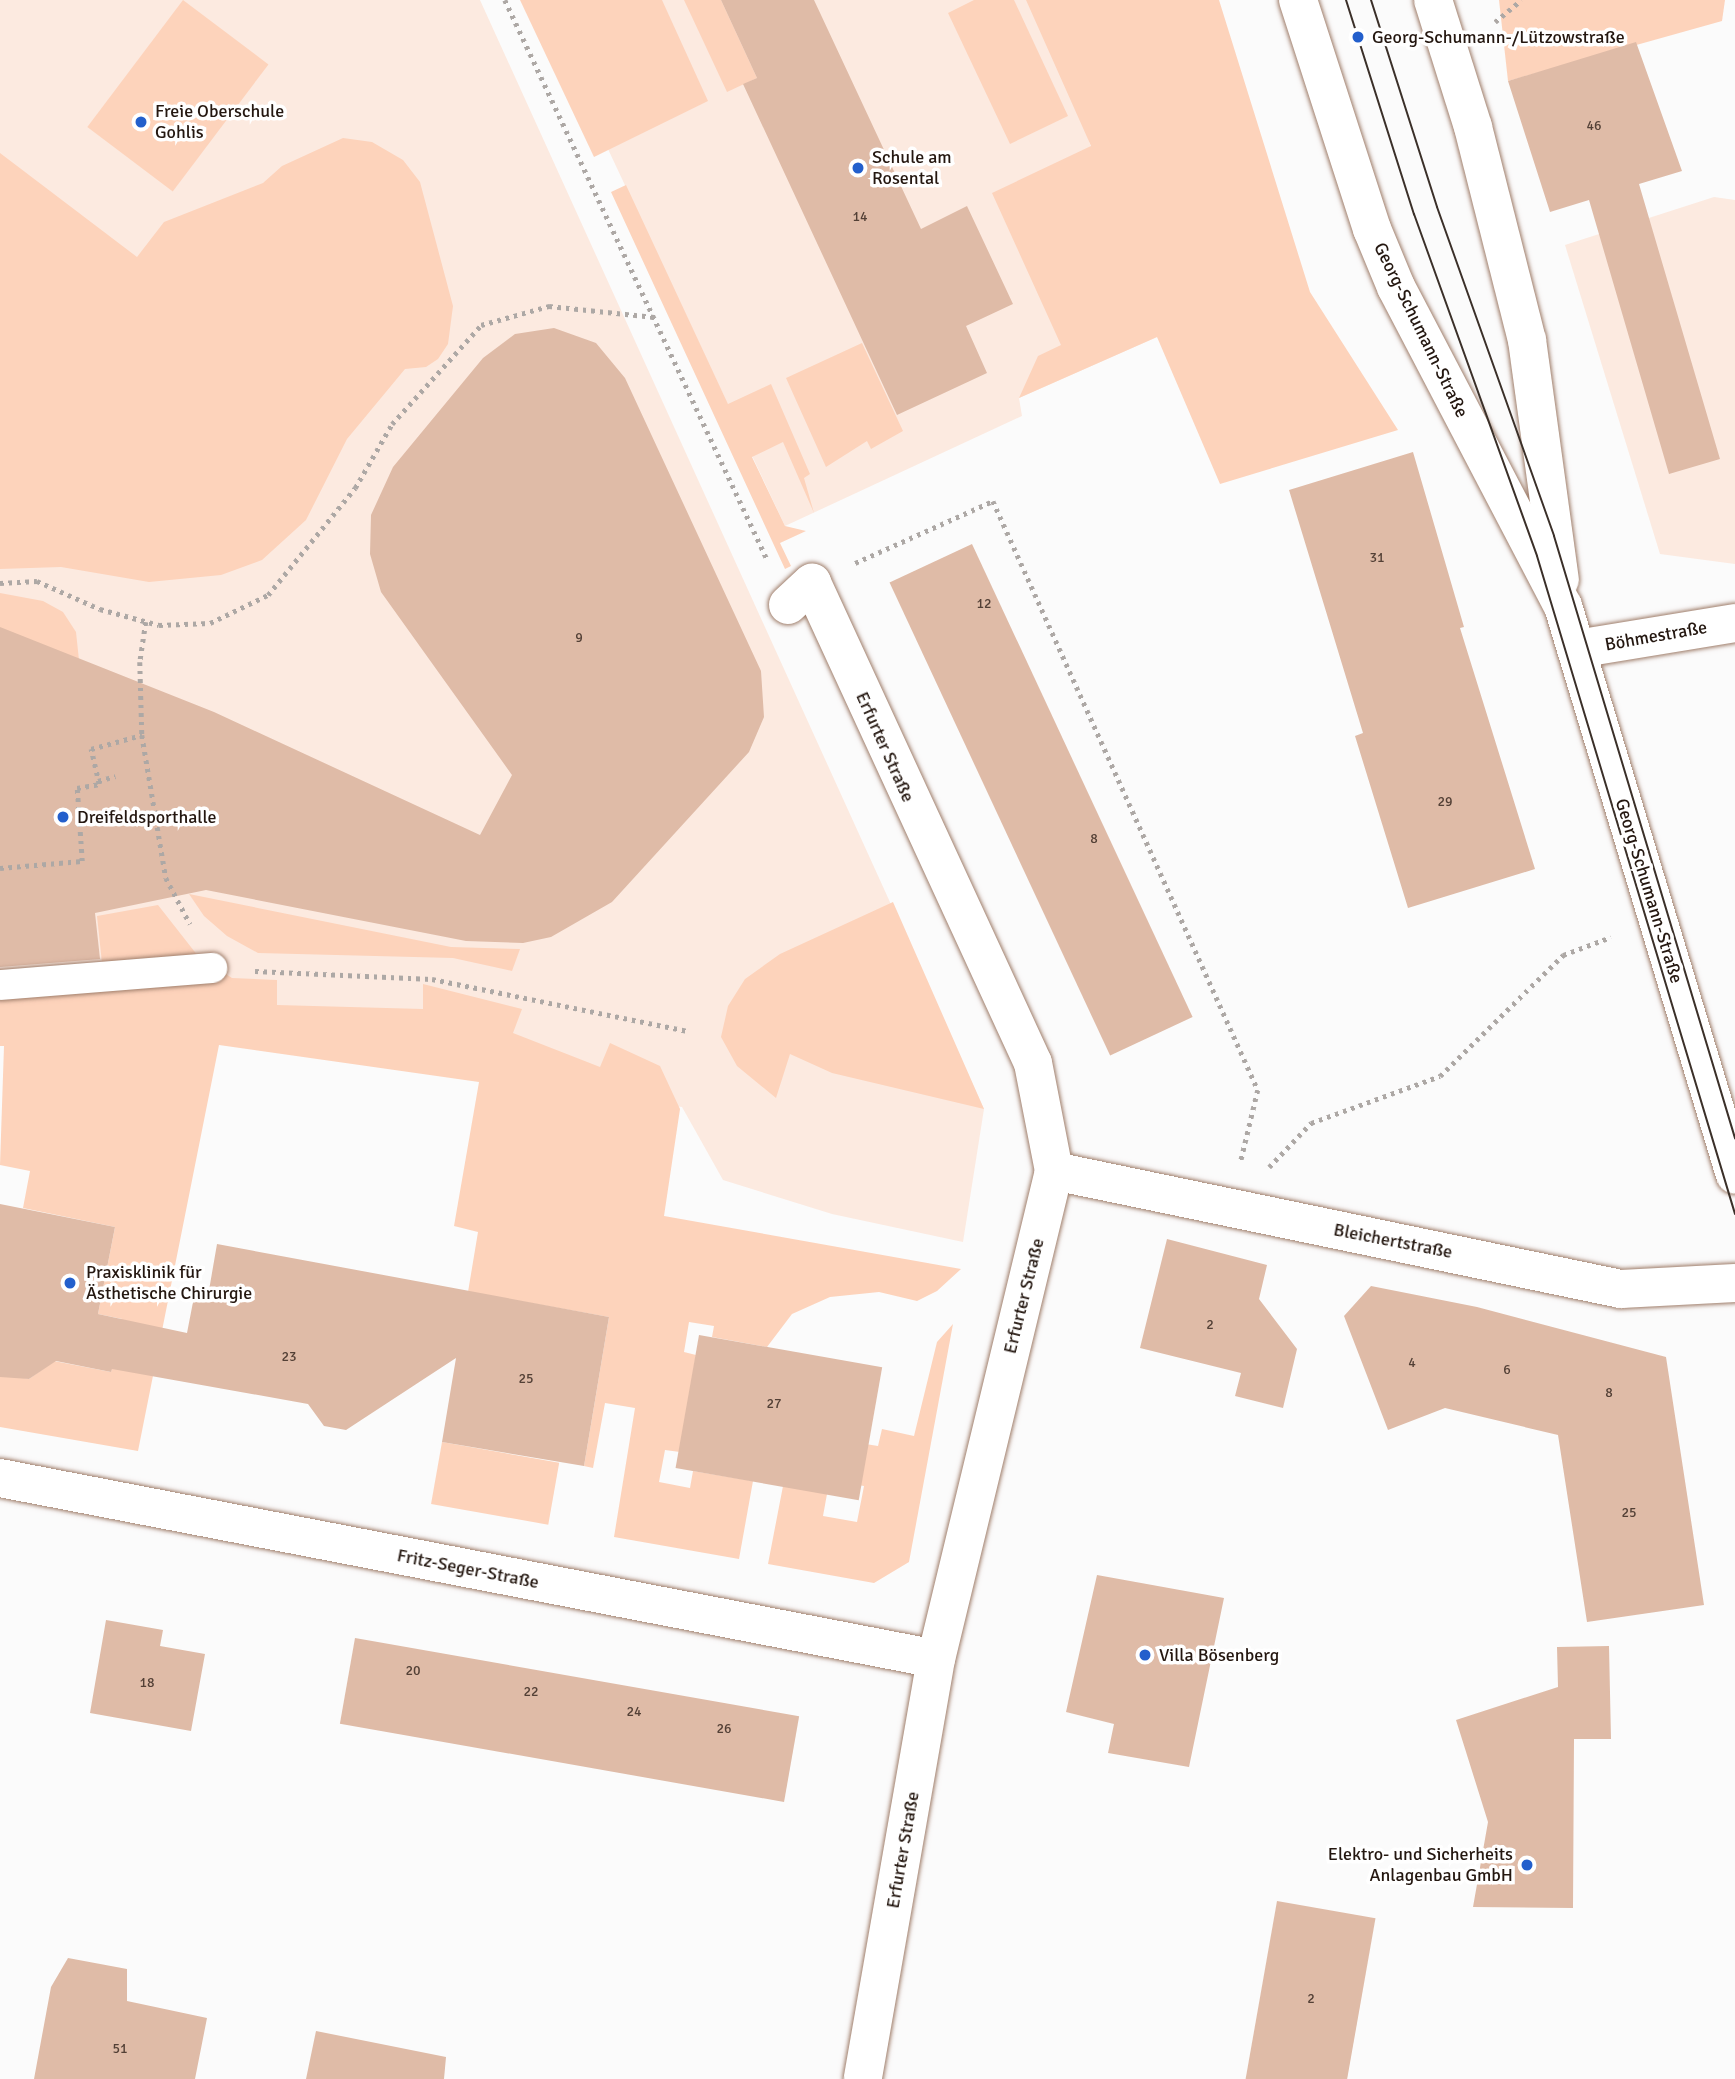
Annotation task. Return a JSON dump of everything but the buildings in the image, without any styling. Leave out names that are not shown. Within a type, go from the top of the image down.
[{"type":"street","name":"Georg-Schumann-Straße","points":[[1298,0],[1372,229],[1396,287],[1563,606],[1735,1175]]},
{"type":"street","name":"Georg-Schumann-Straße","points":[[1433,0],[1473,127],[1527,340],[1563,606]]},
{"type":"street","name":"Erfurter Straße","points":[[800,594],[1033,1063],[1054,1171],[936,1659],[863,2079]]},
{"type":"street","name":"Böhmestraße","points":[[1577,649],[1735,623]]},
{"type":"street","name":"Bleichertstraße","points":[[1054,1171],[1621,1289],[1735,1283]]},
{"type":"street","name":"Fritz-Seger-Straße","points":[[0,1478],[936,1659]]},
{"type":"lane","points":[[0,985],[212,968]]},
{"type":"path","points":[[505,0],[654,317],[800,594],[993,501],[1258,1090],[1240,1163],[1253,1167]]},
{"type":"path","points":[[1495,22],[1521,0]]},
{"type":"path","points":[[0,583],[37,581],[100,609],[146,622],[210,623],[268,595],[355,488],[392,424],[481,325],[549,306],[654,317]]},
{"type":"path","points":[[146,622],[139,662],[142,735],[166,878],[180,909],[200,933]]},
{"type":"path","points":[[0,867],[82,861],[77,789],[99,784],[91,749],[142,735]]},
{"type":"path","points":[[98,781],[115,776]]},
{"type":"path","points":[[1266,1170],[1311,1123],[1440,1076],[1563,955]]},
{"type":"path","points":[[212,968],[432,979],[688,1031]]},
{"type":"shaded area","points":[[0,0],[480,0],[984,1109],[963,1242],[832,1214],[723,1180],[682,1107],[196,1038],[0,1044]]},
{"type":"shaded area","points":[[183,0],[268,64],[173,191],[87,127]]},
{"type":"shaded area","points":[[520,0],[662,0],[708,101],[594,157]]},
{"type":"shaded area","name":"Schule am Rosental","points":[[538,0],[1040,0],[1157,337],[1019,398],[1022,416],[785,526]]},
{"type":"shaded area","points":[[684,0],[721,0],[757,78],[727,92]]},
{"type":"shaded area","points":[[974,0],[1014,0],[1068,116],[1010,144],[948,13]]},
{"type":"shaded area","points":[[1026,0],[1219,0],[1310,292],[1398,430],[1220,484],[1157,337],[1019,398],[1038,356],[1061,345],[992,193],[1091,146]]},
{"type":"shaded area","points":[[1499,0],[1725,0],[1722,21],[1508,81]]},
{"type":"shaded area","points":[[343,138],[372,142],[403,160],[420,182],[453,306],[448,344],[438,359],[426,367],[405,369],[347,439],[306,520],[262,560],[221,575],[149,582],[61,567],[0,569],[0,153],[137,257],[164,222],[263,183],[282,166]]},
{"type":"shaded area","points":[[626,185],[728,404],[771,384],[810,474],[804,478],[814,513],[783,442],[752,457],[785,526],[806,531],[780,543],[791,566],[785,569],[611,192]]},
{"type":"shaded area","points":[[1714,197],[1735,200],[1735,564],[1660,554],[1565,245]]},
{"type":"shaded area","points":[[862,343],[903,431],[871,449],[867,441],[826,467],[786,378]]},
{"type":"shaded area","points":[[0,593],[43,601],[63,612],[76,632],[79,660],[0,658]]},
{"type":"shaded area","points":[[189,894],[451,947],[520,949],[512,971],[453,958],[258,953],[227,936],[204,916]]},
{"type":"shaded area","points":[[893,902],[984,1109],[832,1073],[790,1054],[776,1098],[737,1066],[721,1037],[728,1006],[745,979],[780,954]]},
{"type":"shaded area","points":[[158,905],[198,956],[232,978],[277,980],[277,1005],[423,1009],[423,984],[522,1009],[513,1033],[600,1067],[610,1043],[660,1066],[680,1109],[664,1216],[961,1269],[937,1291],[917,1301],[879,1292],[830,1297],[792,1314],[767,1347],[712,1337],[714,1326],[689,1322],[684,1352],[696,1355],[680,1452],[665,1450],[659,1482],[690,1488],[693,1471],[753,1481],[739,1559],[614,1537],[635,1408],[605,1403],[593,1468],[584,1466],[609,1317],[468,1292],[478,1232],[454,1226],[479,1082],[219,1045],[138,1451],[0,1427],[0,1373],[29,1379],[54,1361],[111,1372],[122,1319],[98,1314],[115,1227],[23,1208],[30,1171],[0,1165],[4,1046],[0,1046],[0,970],[102,963],[97,916]]},
{"type":"shaded area","points":[[953,1324],[909,1562],[874,1583],[768,1564],[783,1486],[827,1494],[823,1516],[857,1522],[864,1486],[846,1483],[853,1442],[878,1446],[882,1429],[914,1436],[937,1342]]},
{"type":"shaded area","points":[[442,1442],[559,1463],[548,1525],[431,1504]]},
{"type":"tram line","points":[[1346,0],[1414,214],[1537,556],[1735,1214]]},
{"type":"tram line","points":[[1371,0],[1437,207],[1554,536],[1735,1138]]},
{"type":"place","name":"Georg-Schumann-/Lützowstraße","points":[[1358,37]]},
{"type":"place","name":"Freie Oberschule Gohlis","points":[[141,122]]},
{"type":"place","name":"Schule am Rosental","points":[[858,168]]},
{"type":"place","name":"Dreifeldsporthalle","points":[[63,817]]},
{"type":"place","name":"Praxisklinik für Ästhetische Chirurgie","points":[[70,1283]]},
{"type":"place","name":"Villa Bösenberg","points":[[1145,1655]]},
{"type":"place","name":"Elektro- und Sicherheits Anlagenbau GmbH","points":[[1527,1865]]}]
